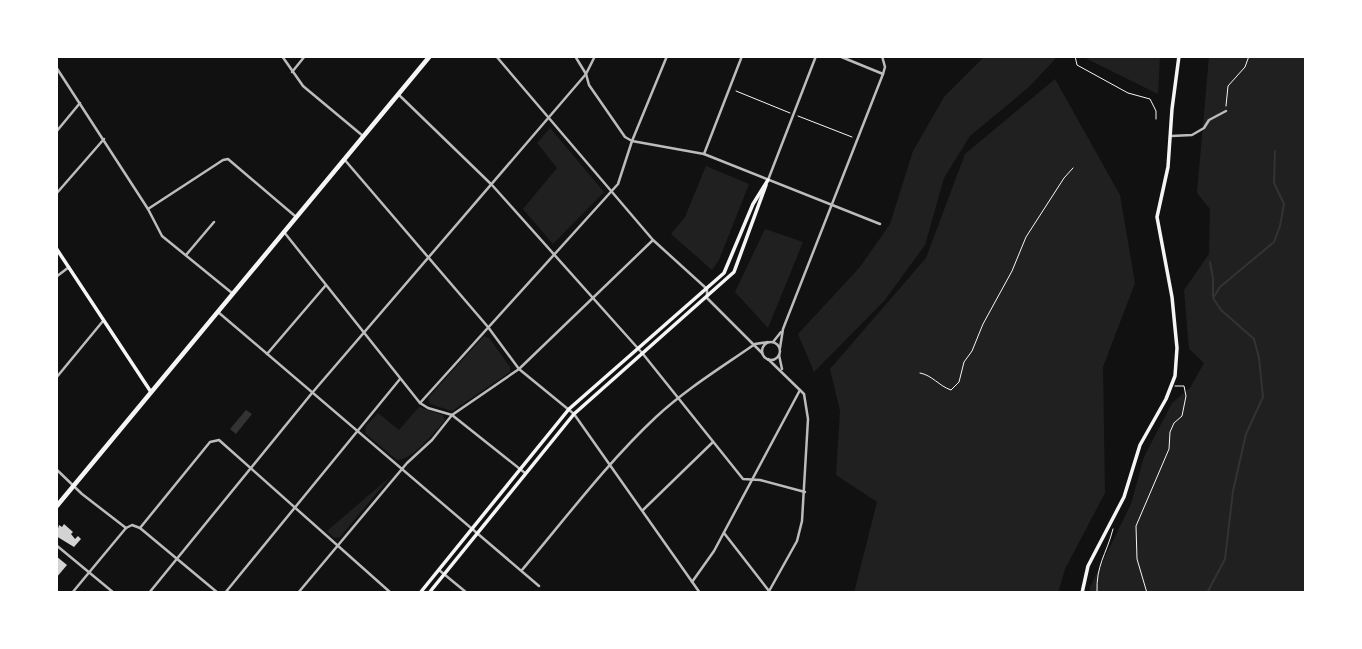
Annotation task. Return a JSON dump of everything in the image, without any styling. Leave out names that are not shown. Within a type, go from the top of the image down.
[{"type":"main road","points":[[56,507],[430,56]]},
{"type":"main road","points":[[1082,593],[1093,554],[1114,517],[1128,486],[1140,445],[1172,386],[1177,369],[1172,298],[1157,217],[1166,179],[1179,56]]},
{"type":"main road","points":[[421,593],[569,409],[728,269],[753,204],[768,180]]},
{"type":"main road","points":[[429,593],[574,414],[734,272],[768,180]]},
{"type":"main road","points":[[56,248],[151,392]]},
{"type":"street","points":[[282,56],[303,86],[363,136]]},
{"type":"street","points":[[292,72],[305,56]]},
{"type":"street","points":[[496,56],[550,116],[653,240],[707,289],[707,298],[800,389],[808,408],[802,521],[797,541],[769,592],[724,533]]},
{"type":"street","points":[[575,56],[596,96],[625,137],[632,141],[704,154],[880,224]]},
{"type":"street","points":[[149,593],[312,393],[586,74],[594,56]]},
{"type":"street","points":[[420,403],[613,191],[667,56]]},
{"type":"street","points":[[704,154],[743,56]]},
{"type":"street","points":[[768,180],[816,56]]},
{"type":"street","points":[[839,56],[883,74]]},
{"type":"street","points":[[783,372],[780,365],[780,348],[783,329],[883,74],[885,67],[881,56]]},
{"type":"street","points":[[56,67],[149,209],[162,236],[233,293]]},
{"type":"street","points":[[397,94],[492,185],[638,348],[743,479],[760,480],[805,492]]},
{"type":"street","points":[[56,132],[80,103]]},
{"type":"street","points":[[1170,136],[1192,135],[1204,128],[1209,120],[1226,111]]},
{"type":"street","points":[[56,194],[104,139]]},
{"type":"street","points":[[149,209],[228,159],[296,217]]},
{"type":"street","points":[[344,159],[488,327],[519,369],[574,414],[700,593]]},
{"type":"street","points":[[186,255],[214,222]]},
{"type":"street","points":[[284,232],[420,403],[452,415],[526,473]]},
{"type":"street","points":[[298,593],[402,468],[432,440],[452,415],[519,369],[653,240]]},
{"type":"street","points":[[56,276],[69,267]]},
{"type":"street","points":[[267,354],[326,285]]},
{"type":"street","points":[[218,312],[539,586]]},
{"type":"street","points":[[56,378],[104,319]]},
{"type":"street","points":[[762,353],[764,346],[783,329]]},
{"type":"street","points":[[522,570],[610,467],[655,418],[678,398],[755,344],[770,342],[780,348]]},
{"type":"street","points":[[768,359],[775,359],[780,354]]},
{"type":"street","points":[[225,593],[401,379]]},
{"type":"street","points":[[692,582],[724,533],[800,389]]},
{"type":"street","points":[[140,528],[214,440],[219,440],[391,593]]},
{"type":"street","points":[[642,511],[713,442]]},
{"type":"street","points":[[56,469],[82,494],[126,527]]},
{"type":"street","points":[[72,593],[126,527],[132,525],[140,528],[218,593]]},
{"type":"street","points":[[56,545],[114,593]]},
{"type":"street","points":[[439,570],[467,593]]},
{"type":"path","points":[[1075,56],[1077,65],[1128,93],[1150,99],[1156,111],[1156,119]]},
{"type":"path","points":[[1226,111],[1228,86],[1245,67],[1249,56]]},
{"type":"path","points":[[920,373],[928,375],[941,387],[951,390],[959,382],[964,362],[1012,271],[1026,237],[1073,168]]},
{"type":"path","points":[[1147,593],[1137,559],[1136,526],[1169,449],[1170,432],[1174,423],[1182,416],[1186,396],[1184,386],[1172,386]]},
{"type":"path","points":[[1097,593],[1096,574],[1100,561],[1108,550],[1116,522],[1114,517]]},
{"type":"shaded area","points":[[985,56],[1058,56],[1029,87],[970,136],[944,178],[925,245],[885,300],[814,372],[798,334],[860,267],[890,224],[913,151],[944,97]]},
{"type":"shaded area","points":[[1086,56],[1160,56],[1158,94],[1087,59]]},
{"type":"shaded area","points":[[1209,56],[1306,56],[1306,593],[1090,593],[1090,587],[1131,504],[1144,457],[1172,403],[1190,388],[1204,363],[1189,349],[1184,290],[1209,254],[1210,209],[1197,193]]},
{"type":"shaded area","points":[[1055,79],[1120,195],[1135,283],[1103,367],[1105,493],[1065,569],[1058,593],[854,593],[877,502],[836,475],[840,411],[830,369],[926,258],[965,154]]},
{"type":"shaded area","points":[[550,128],[604,192],[553,244],[523,209],[557,168],[537,143]]},
{"type":"shaded area","points":[[706,166],[749,184],[719,260],[712,270],[671,234],[685,217]]},
{"type":"shaded area","points":[[765,229],[803,242],[768,328],[735,292]]},
{"type":"shaded area","points":[[484,336],[489,338],[510,367],[510,372],[452,411],[430,404],[428,398]]},
{"type":"shaded area","points":[[419,407],[443,415],[445,420],[423,444],[403,459],[397,460],[365,433],[366,426],[378,413],[399,430]]},
{"type":"shaded area","points":[[246,410],[252,414],[236,434],[230,429]]},
{"type":"shaded area","points":[[390,477],[340,537],[334,538],[327,531]]},
{"type":"building","points":[[64,524],[73,532],[71,534],[75,539],[78,536],[81,539],[74,547],[56,536],[59,525],[62,527]]},
{"type":"building","points":[[56,556],[67,565],[56,578]]},
{"type":"waterway","points":[[1207,593],[1225,559],[1233,491],[1246,434],[1263,397],[1254,339],[1221,310],[1213,298],[1220,287],[1274,242],[1284,204],[1274,183],[1275,151]]},
{"type":"waterway","points":[[1210,262],[1213,296]]}]
